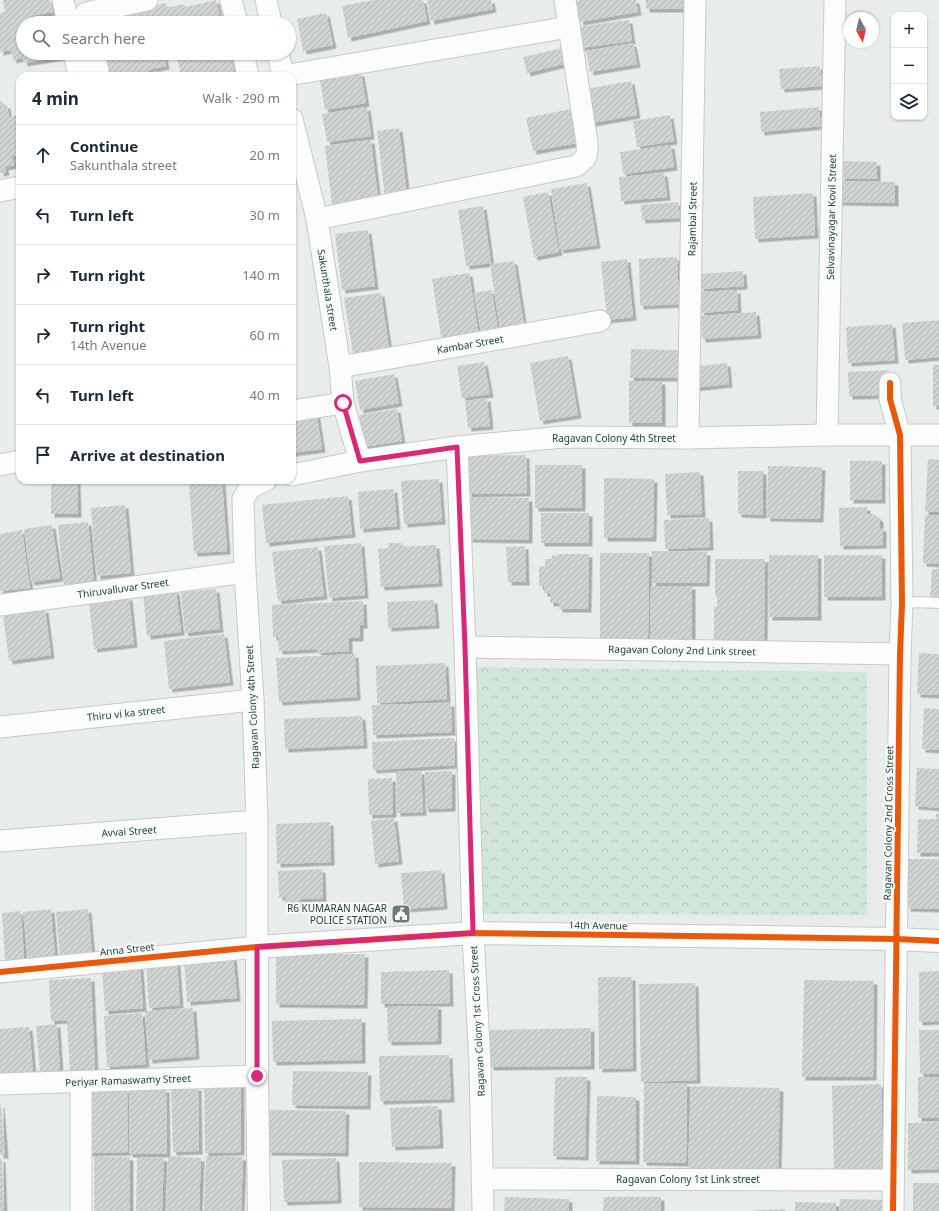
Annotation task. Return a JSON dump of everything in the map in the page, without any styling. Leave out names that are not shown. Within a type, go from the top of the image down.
[{"type":"street","points":[[63,0],[66,16]]},
{"type":"street","points":[[86,12],[147,0]]},
{"type":"street","points":[[232,0],[235,16]]},
{"type":"street","points":[[266,0],[269,16]]},
{"type":"street","points":[[317,219],[576,166],[584,161],[588,154],[587,143],[565,0]]},
{"type":"street","name":"Rajambal Street","points":[[688,438],[695,0]]},
{"type":"street","name":"Selvavinayagar Kovil Street","points":[[827,435],[835,0]]},
{"type":"street","points":[[296,74],[569,27]]},
{"type":"street","points":[[76,60],[78,72]]},
{"type":"street","points":[[96,60],[98,72]]},
{"type":"street","points":[[244,60],[245,72]]},
{"type":"street","points":[[280,60],[282,72]]},
{"type":"street","name":"Sakunthala street","points":[[296,135],[317,219],[340,367],[343,403],[360,461]]},
{"type":"street","points":[[0,191],[16,188]]},
{"type":"street","name":"Kambar Street","points":[[340,367],[600,321]]},
{"type":"street","name":"Ragavan Colony 2nd Cross Street","points":[[890,383],[890,399],[900,435],[902,604],[900,654],[893,1211]]},
{"type":"street","points":[[296,410],[343,403]]},
{"type":"street","name":"Ragavan Colony 4th Street","points":[[296,474],[360,461],[457,447],[563,437],[688,438],[827,435],[939,435]]},
{"type":"street","name":"Ragavan Colony 1st Cross Street","points":[[457,447],[465,647],[473,933],[480,1065],[483,1211]]},
{"type":"street","points":[[0,465],[16,462]]},
{"type":"street","name":"Ragavan Colony 4th Street","points":[[257,947],[257,821],[253,700],[245,572],[243,499],[250,488],[258,484]]},
{"type":"street","name":"Thiruvalluvar Street","points":[[0,605],[245,572]]},
{"type":"street","name":"Ragavan Colony 2nd Link street","points":[[465,647],[900,654]]},
{"type":"street","name":"Thiru vi ka street","points":[[0,727],[253,700]]},
{"type":"street","name":"Avvai Street","points":[[0,841],[257,821]]},
{"type":"street","name":"14th Avenue","points":[[257,947],[473,933],[897,939],[939,941]]},
{"type":"street","points":[[257,947],[259,1211]]},
{"type":"street","name":"Anna Street","points":[[0,972],[257,947]]},
{"type":"street","name":"Periyar Ramaswamy Street","points":[[0,1084],[257,1076]]},
{"type":"street","points":[[80,1082],[81,1211]]},
{"type":"street","name":"Ragavan Colony 1st Link street","points":[[482,1179],[894,1180]]},
{"type":"lane","points":[[902,604],[917,602],[939,603]]},
{"type":"green space","points":[[471,667],[867,672],[867,915],[475,914]]},
{"type":"building","points":[[3,0],[50,0],[53,12],[30,16],[16,16],[16,59],[13,60],[11,50],[0,52],[0,13],[5,12]]},
{"type":"building","points":[[216,0],[219,16],[126,16],[149,11],[148,7],[166,3],[167,8],[184,4],[185,7]]},
{"type":"building","points":[[374,0],[423,0],[427,21],[348,38],[342,6]]},
{"type":"building","points":[[427,0],[491,0],[493,9],[431,21]]},
{"type":"building","points":[[636,0],[638,12],[580,22],[576,1]]},
{"type":"building","points":[[646,0],[687,0],[687,9],[646,9]]},
{"type":"building","points":[[326,13],[333,45],[303,51],[297,19]]},
{"type":"building","points":[[629,20],[632,41],[581,48],[578,27]]},
{"type":"building","points":[[633,43],[637,64],[590,72],[586,51]]},
{"type":"building","points":[[563,48],[567,63],[527,73],[523,57]]},
{"type":"building","points":[[23,60],[42,60],[24,63]]},
{"type":"building","points":[[106,60],[165,60],[166,66],[148,70],[149,72],[108,72]]},
{"type":"building","points":[[178,60],[232,60],[234,71],[230,72],[180,72]]},
{"type":"building","points":[[820,66],[822,86],[781,89],[779,69]]},
{"type":"building","points":[[361,73],[366,103],[325,110],[320,80]]},
{"type":"building","points":[[631,81],[637,115],[592,123],[586,89]]},
{"type":"building","points":[[0,101],[2,101],[3,105],[7,105],[9,117],[16,116],[16,156],[12,156],[14,165],[5,167],[6,172],[0,173]]},
{"type":"building","points":[[367,107],[371,136],[327,142],[322,114]]},
{"type":"building","points":[[819,107],[821,126],[761,132],[760,112]]},
{"type":"building","points":[[571,109],[578,143],[533,151],[526,118]]},
{"type":"building","points":[[670,115],[674,141],[637,147],[633,121]]},
{"type":"building","points":[[399,128],[407,195],[385,197],[377,131]]},
{"type":"building","points":[[371,140],[378,199],[332,205],[325,146]]},
{"type":"building","points":[[671,145],[674,167],[623,174],[620,152]]},
{"type":"building","points":[[842,161],[877,162],[877,179],[841,178]]},
{"type":"building","points":[[664,173],[667,197],[621,201],[619,177]]},
{"type":"building","points":[[839,181],[895,182],[895,203],[839,202]]},
{"type":"building","points":[[587,183],[597,245],[560,250],[551,189]]},
{"type":"building","points":[[548,192],[559,252],[534,257],[523,197]]},
{"type":"building","points":[[813,193],[815,235],[755,239],[753,197]]},
{"type":"building","points":[[678,202],[680,218],[642,220],[641,205]]},
{"type":"building","points":[[483,206],[491,263],[466,266],[458,210]]},
{"type":"building","points":[[368,230],[375,286],[342,290],[335,234]]},
{"type":"building","points":[[677,257],[679,304],[640,306],[639,259]]},
{"type":"building","points":[[627,259],[633,317],[607,320],[601,262]]},
{"type":"building","points":[[514,261],[524,326],[500,330],[490,264]]},
{"type":"building","points":[[743,271],[744,286],[700,289],[699,274]]},
{"type":"building","points":[[469,273],[479,336],[442,342],[432,279]]},
{"type":"building","points":[[492,290],[498,331],[481,333],[474,293]]},
{"type":"building","points":[[737,290],[738,310],[701,313],[699,292]]},
{"type":"building","points":[[381,293],[390,355],[354,360],[344,298]]},
{"type":"building","points":[[756,312],[758,335],[702,339],[700,316]]},
{"type":"building","points":[[939,320],[939,357],[905,360],[902,323]]},
{"type":"building","points":[[892,324],[895,360],[848,363],[846,327]]},
{"type":"building","points":[[631,349],[680,350],[680,378],[630,378]]},
{"type":"building","points":[[568,356],[578,415],[540,421],[530,363]]},
{"type":"building","points":[[484,362],[490,394],[462,398],[457,366]]},
{"type":"building","points":[[727,363],[729,384],[693,388],[691,367]]},
{"type":"building","points":[[933,365],[939,365],[939,406],[933,406]]},
{"type":"building","points":[[888,370],[889,395],[849,396],[848,372]]},
{"type":"building","points":[[394,374],[399,403],[360,410],[355,381]]},
{"type":"building","points":[[629,381],[662,381],[662,423],[629,423]]},
{"type":"building","points":[[487,398],[490,426],[468,428],[465,401]]},
{"type":"building","points":[[397,409],[402,441],[364,447],[359,415]]},
{"type":"building","points":[[316,410],[322,449],[296,452],[296,413]]},
{"type":"building","points":[[526,455],[527,493],[468,494],[467,456]]},
{"type":"building","points":[[928,459],[939,460],[939,512],[925,512]]},
{"type":"building","points":[[850,461],[882,461],[882,500],[850,500]]},
{"type":"building","points":[[535,465],[582,465],[582,508],[535,508]]},
{"type":"building","points":[[768,466],[822,467],[820,519],[767,518]]},
{"type":"building","points":[[738,471],[763,471],[763,515],[738,514]]},
{"type":"building","points":[[700,472],[702,514],[667,515],[665,474]]},
{"type":"building","points":[[604,478],[654,479],[653,538],[604,538]]},
{"type":"building","points":[[439,479],[442,521],[404,524],[401,481]]},
{"type":"building","points":[[51,484],[77,484],[78,514],[51,514]]},
{"type":"building","points":[[189,484],[222,484],[227,551],[194,553]]},
{"type":"building","points":[[394,489],[397,526],[360,529],[358,492]]},
{"type":"building","points":[[348,496],[352,534],[266,543],[262,505]]},
{"type":"building","points":[[469,498],[529,498],[529,540],[469,539]]},
{"type":"building","points":[[125,505],[131,573],[97,576],[91,508]]},
{"type":"building","points":[[867,507],[867,514],[874,514],[880,519],[880,528],[883,528],[883,545],[840,546],[839,508]]},
{"type":"building","points":[[541,513],[589,513],[589,543],[541,543]]},
{"type":"building","points":[[925,515],[939,516],[939,564],[923,563]]},
{"type":"building","points":[[709,518],[710,547],[665,549],[664,520]]},
{"type":"building","points":[[88,522],[94,583],[64,587],[58,525]]},
{"type":"building","points":[[52,525],[60,578],[31,582],[24,529]]},
{"type":"building","points":[[22,530],[30,588],[0,591],[0,534]]},
{"type":"building","points":[[361,543],[365,595],[329,598],[324,546]]},
{"type":"building","points":[[388,543],[402,543],[403,547],[436,545],[439,583],[381,587],[378,549],[389,548]]},
{"type":"building","points":[[525,546],[526,582],[508,582],[506,547]]},
{"type":"building","points":[[318,547],[324,596],[278,601],[272,552]]},
{"type":"building","points":[[652,551],[707,552],[706,583],[652,583]]},
{"type":"building","points":[[600,553],[649,553],[648,639],[600,640]]},
{"type":"building","points":[[557,554],[589,554],[588,609],[559,609],[559,603],[550,603],[550,593],[544,593],[544,586],[539,586],[539,566],[545,567],[545,559],[552,559],[552,555],[557,556]]},
{"type":"building","points":[[769,555],[818,555],[818,617],[769,617]]},
{"type":"building","points":[[824,555],[882,555],[882,597],[824,597]]},
{"type":"building","points":[[715,559],[765,559],[764,641],[714,641],[714,607],[717,607],[717,596],[715,596]]},
{"type":"building","points":[[932,569],[939,569],[939,600],[930,600]]},
{"type":"building","points":[[651,586],[692,586],[692,643],[650,643]]},
{"type":"building","points":[[216,589],[220,629],[185,633],[181,592]]},
{"type":"building","points":[[176,590],[181,632],[147,636],[143,594]]},
{"type":"building","points":[[129,597],[134,644],[94,649],[89,602]]},
{"type":"building","points":[[434,600],[436,625],[388,628],[387,602]]},
{"type":"building","points":[[363,601],[364,625],[360,625],[360,638],[349,638],[349,651],[318,653],[317,649],[279,651],[278,637],[273,637],[272,605]]},
{"type":"building","points":[[45,609],[51,655],[9,661],[3,615]]},
{"type":"building","points":[[224,634],[230,682],[169,689],[164,641]]},
{"type":"building","points":[[919,653],[939,654],[939,695],[917,694]]},
{"type":"building","points":[[355,654],[357,697],[279,702],[276,658]]},
{"type":"building","points":[[445,663],[447,699],[377,703],[376,666]]},
{"type":"building","points":[[451,703],[452,732],[373,735],[372,705]]},
{"type":"building","points":[[924,708],[939,709],[939,750],[922,749]]},
{"type":"building","points":[[362,716],[364,745],[285,749],[284,719]]},
{"type":"building","points":[[454,738],[455,765],[373,770],[372,742]]},
{"type":"building","points":[[917,768],[939,769],[939,808],[915,806]]},
{"type":"building","points":[[421,771],[423,812],[397,813],[396,772]]},
{"type":"building","points":[[452,771],[452,808],[425,809],[425,772]]},
{"type":"building","points":[[392,778],[393,814],[369,815],[368,779]]},
{"type":"building","points":[[936,814],[939,814],[939,853],[917,853],[918,819],[936,819]]},
{"type":"building","points":[[394,818],[399,861],[375,864],[371,821]]},
{"type":"building","points":[[330,822],[331,862],[277,864],[276,824]]},
{"type":"building","points":[[908,859],[939,859],[939,909],[907,908]]},
{"type":"building","points":[[322,869],[323,898],[300,899],[301,906],[286,907],[285,897],[279,897],[278,871]]},
{"type":"building","points":[[441,870],[444,906],[404,909],[401,873]]},
{"type":"building","points":[[51,909],[55,956],[28,959],[23,912]]},
{"type":"building","points":[[88,909],[92,954],[60,957],[56,912]]},
{"type":"building","points":[[21,911],[24,959],[5,960],[2,913]]},
{"type":"building","points":[[233,954],[237,998],[187,1002],[184,958]]},
{"type":"building","points":[[276,954],[365,954],[364,1005],[276,1004]]},
{"type":"building","points":[[177,962],[180,1005],[149,1008],[146,965]]},
{"type":"building","points":[[140,966],[143,1008],[105,1011],[102,969]]},
{"type":"building","points":[[449,970],[450,1003],[381,1004],[381,972]]},
{"type":"building","points":[[939,971],[939,1021],[919,1022],[919,972]]},
{"type":"building","points":[[598,977],[632,977],[633,1068],[599,1069]]},
{"type":"building","points":[[91,978],[95,1070],[70,1071],[67,1020],[51,1021],[49,980]]},
{"type":"building","points":[[804,980],[874,981],[873,1077],[802,1077]]},
{"type":"building","points":[[695,983],[697,1080],[641,1082],[639,984]]},
{"type":"building","points":[[438,1006],[438,1041],[388,1042],[387,1007]]},
{"type":"building","points":[[193,1008],[196,1056],[149,1060],[145,1011]]},
{"type":"building","points":[[142,1013],[146,1064],[107,1067],[104,1016]]},
{"type":"building","points":[[362,1019],[362,1060],[273,1062],[272,1021]]},
{"type":"building","points":[[57,1024],[60,1070],[40,1072],[36,1026]]},
{"type":"building","points":[[29,1027],[33,1072],[0,1074],[0,1029]]},
{"type":"building","points":[[591,1028],[591,1066],[490,1067],[489,1030]]},
{"type":"building","points":[[919,1030],[939,1030],[939,1074],[920,1074]]},
{"type":"building","points":[[449,1055],[451,1099],[380,1101],[379,1056]]},
{"type":"building","points":[[293,1071],[368,1072],[367,1106],[292,1105]]},
{"type":"building","points":[[555,1077],[587,1077],[585,1157],[553,1156]]},
{"type":"building","points":[[918,1077],[939,1077],[939,1118],[918,1118]]},
{"type":"building","points":[[204,1081],[241,1081],[241,1152],[205,1153]]},
{"type":"building","points":[[644,1083],[687,1083],[686,1163],[643,1162]]},
{"type":"building","points":[[881,1084],[883,1171],[834,1173],[832,1086]]},
{"type":"building","points":[[691,1086],[780,1088],[778,1171],[688,1169]]},
{"type":"building","points":[[198,1087],[199,1151],[173,1152],[171,1088]]},
{"type":"building","points":[[127,1089],[128,1152],[87,1153],[86,1090]]},
{"type":"building","points":[[129,1089],[166,1089],[167,1154],[129,1154]]},
{"type":"building","points":[[597,1096],[636,1097],[636,1161],[596,1161]]},
{"type":"building","points":[[1,1104],[5,1155],[0,1155]]},
{"type":"building","points":[[438,1106],[440,1145],[392,1147],[390,1108]]},
{"type":"building","points":[[269,1110],[346,1111],[345,1153],[268,1152]]},
{"type":"building","points":[[939,1122],[939,1169],[908,1170],[908,1123]]},
{"type":"building","points":[[168,1156],[201,1158],[199,1211],[166,1211]]},
{"type":"building","points":[[206,1156],[243,1157],[241,1211],[204,1211]]},
{"type":"building","points":[[94,1157],[130,1157],[130,1211],[94,1211]]},
{"type":"building","points":[[137,1157],[164,1158],[162,1211],[136,1211]]},
{"type":"building","points":[[336,1158],[338,1200],[284,1202],[282,1160]]},
{"type":"building","points":[[0,1159],[2,1159],[4,1211],[0,1211]]},
{"type":"building","points":[[359,1162],[452,1163],[451,1208],[359,1207]]},
{"type":"building","points":[[913,1183],[939,1183],[939,1211],[913,1211]]},
{"type":"building","points":[[505,1197],[569,1199],[569,1211],[504,1211]]},
{"type":"building","points":[[604,1197],[661,1197],[661,1211],[603,1211]]},
{"type":"building","points":[[840,1199],[888,1200],[887,1211],[839,1211]]},
{"type":"building","points":[[795,1202],[836,1203],[836,1211],[795,1211]]},
{"type":"building","points":[[786,1209],[785,1211],[754,1211],[754,1210]]},
{"type":"cycle path","points":[[890,383],[890,399],[900,435],[902,604],[900,654],[893,1211]]},
{"type":"cycle path","points":[[0,972],[257,947],[473,933],[897,939],[939,941]]},
{"type":"place","name":"R6 KUMARAN NAGAR POLICE STATION","points":[[401,914]]},
{"type":"route","points":[[257,1076],[257,947],[473,933],[465,647],[457,447],[360,461],[343,403]]}]
